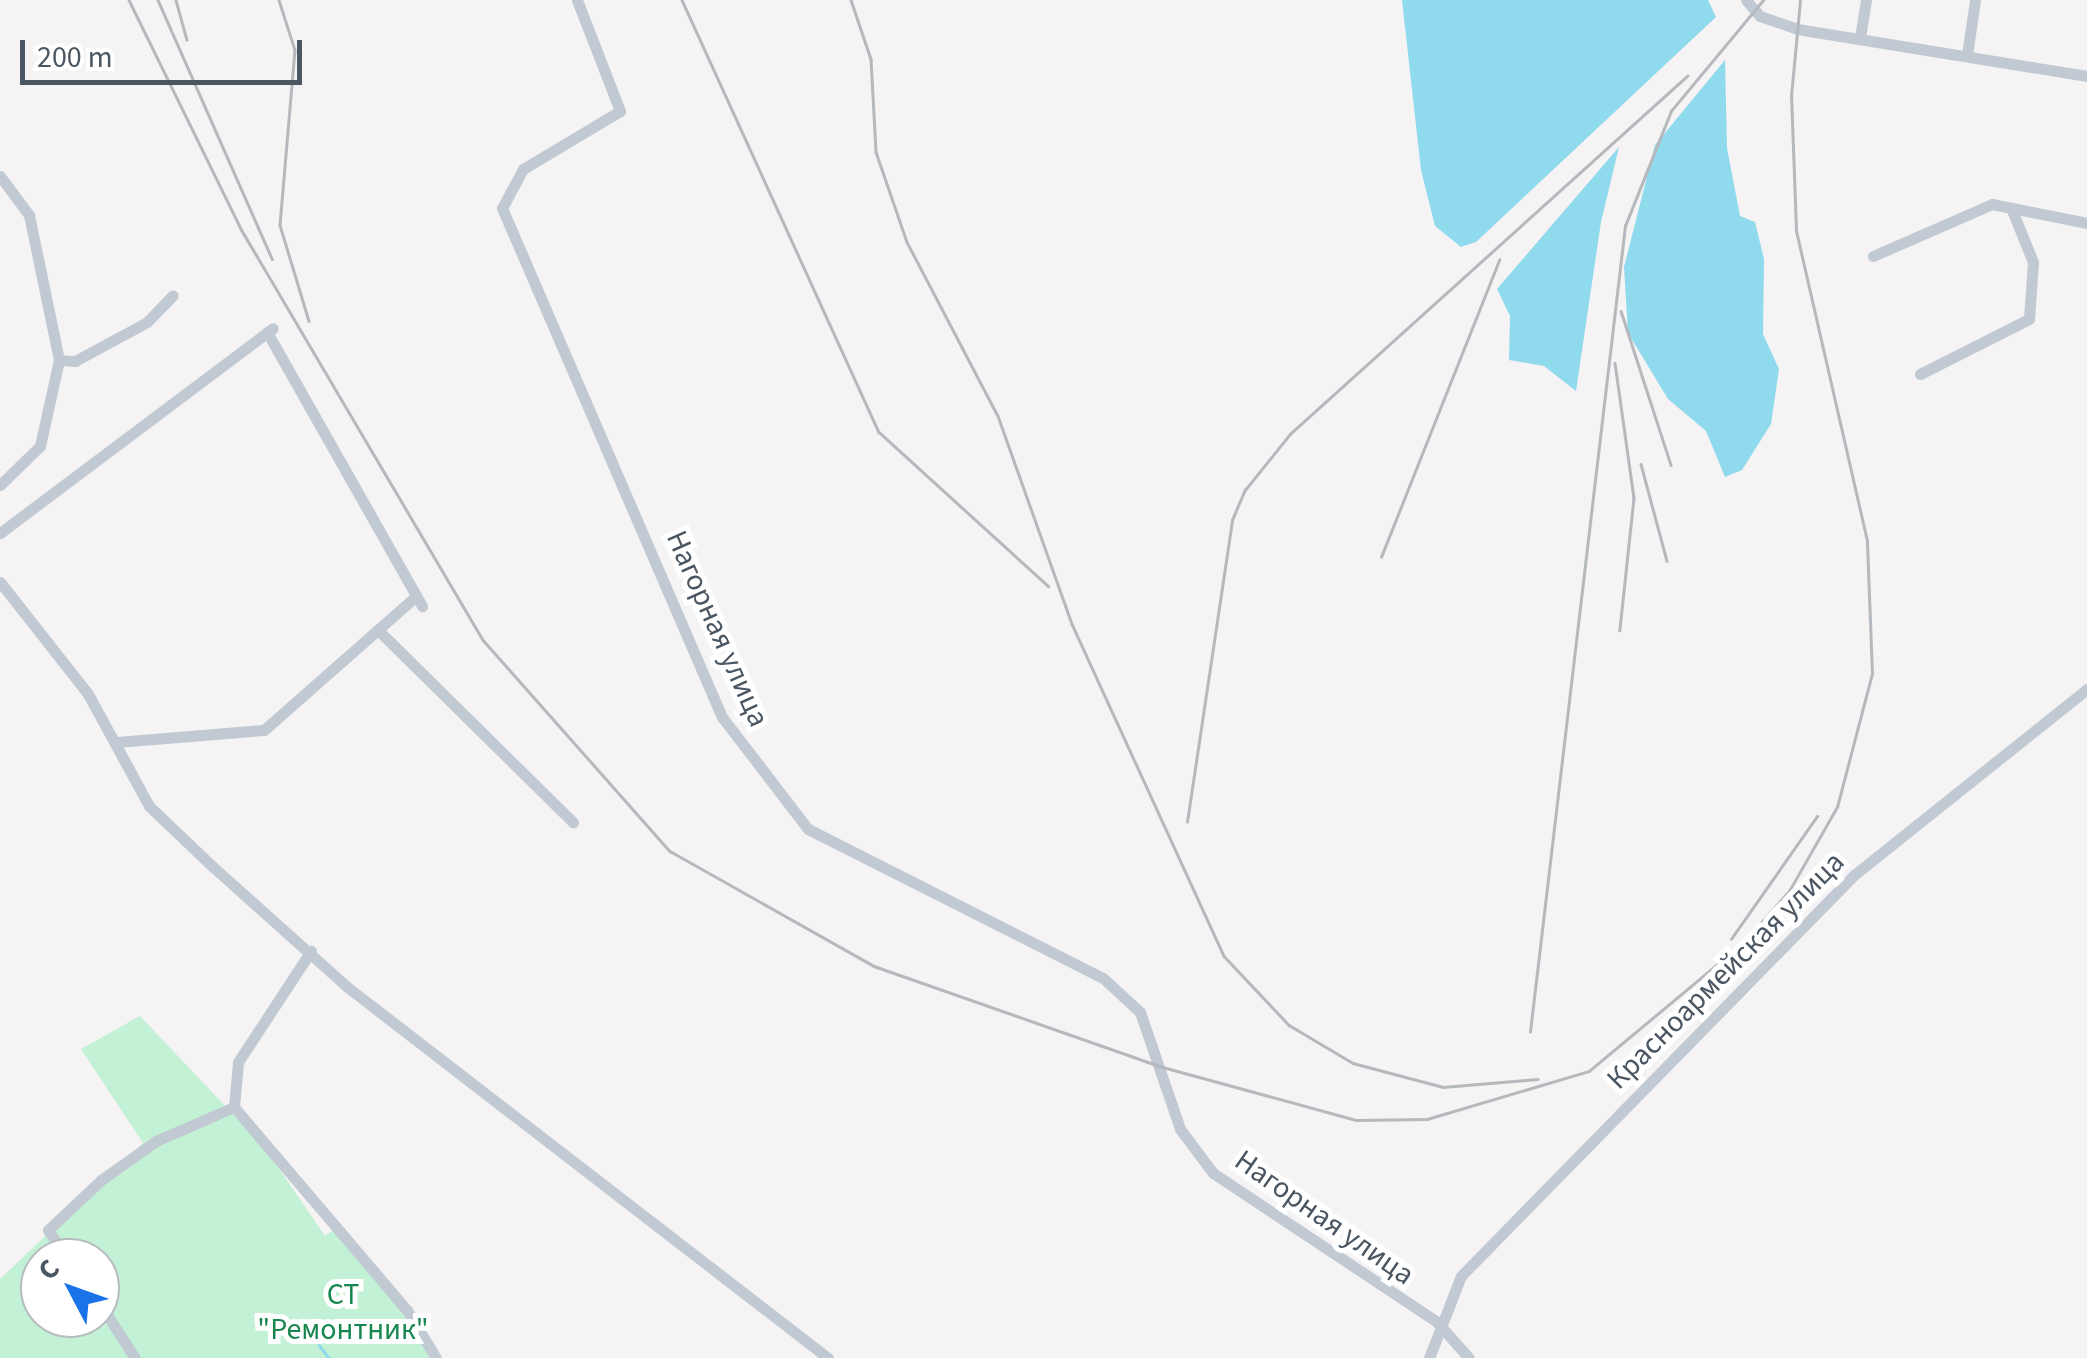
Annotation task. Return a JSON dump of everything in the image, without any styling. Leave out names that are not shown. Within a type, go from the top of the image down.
[{"type":"street","name":"Нагорная улица","points":[[577,0],[620,111],[523,168],[502,208],[722,717],[808,828],[1102,978],[1140,1012],[1193,1152],[1320,1252],[1437,1322],[1469,1358]]},
{"type":"street","points":[[1746,0],[1760,16],[1797,29],[2087,76]]},
{"type":"street","points":[[1860,38],[1866,0]]},
{"type":"street","points":[[1967,55],[1975,0]]},
{"type":"street","points":[[0,176],[29,215],[59,360],[40,446],[0,485]]},
{"type":"street","points":[[1920,374],[2028,320],[2033,262],[2012,210]]},
{"type":"street","points":[[1874,256],[1961,212],[2012,210],[2087,223]]},
{"type":"street","points":[[59,360],[75,361],[147,322],[173,295]]},
{"type":"street","points":[[0,532],[270,330],[419,601],[378,630],[264,730],[117,742]]},
{"type":"street","points":[[0,582],[117,742],[149,806],[310,951],[710,1275],[828,1358]]},
{"type":"street","points":[[378,630],[573,822]]},
{"type":"street","name":"Красноармейская улица","points":[[1437,1322],[1461,1276],[1854,874],[2087,690]]},
{"type":"street","points":[[310,951],[238,1062],[234,1107],[436,1358]]},
{"type":"street","points":[[54,1238],[48,1230],[101,1180],[156,1141],[234,1107]]},
{"type":"street","points":[[1428,1358],[1437,1322]]},
{"type":"street","points":[[120,1335],[135,1358]]},
{"type":"green space","name":"СТ \"Ремонтник\"","points":[[140,1016],[265,1148],[325,1236],[333,1230],[400,1306],[433,1358],[0,1358],[0,1279],[20,1260],[20,1338],[120,1338],[120,1238],[43,1238],[143,1143],[81,1049]]},
{"type":"water","points":[[1402,0],[1708,0],[1716,17],[1476,242],[1461,247],[1435,226],[1421,170]]},
{"type":"water","points":[[1725,60],[1727,148],[1740,216],[1755,222],[1764,259],[1763,334],[1779,369],[1771,424],[1742,470],[1725,477],[1706,431],[1668,399],[1628,333],[1624,267],[1655,145]]},
{"type":"water","points":[[1619,147],[1601,222],[1576,391],[1544,366],[1509,360],[1510,316],[1497,289]]},
{"type":"waterway","points":[[319,1345],[329,1358]]},
{"type":"railway","points":[[129,0],[241,229],[484,641],[670,851],[874,966],[1159,1066],[1357,1120],[1427,1119],[1589,1071],[1744,942],[1789,891],[1837,807],[1872,674],[1867,541],[1796,230],[1791,96],[1800,0]]},
{"type":"railway","points":[[158,0],[272,259]]},
{"type":"railway","points":[[176,0],[187,40]]},
{"type":"railway","points":[[279,0],[295,50],[280,225],[309,321]]},
{"type":"railway","points":[[682,0],[879,432],[1048,586]]},
{"type":"railway","points":[[851,0],[871,59],[876,152],[907,242],[998,416],[1072,624],[1224,956],[1289,1025],[1353,1063],[1443,1087],[1538,1079]]},
{"type":"railway","points":[[1530,1032],[1625,226],[1671,111],[1763,0]]},
{"type":"railway","points":[[1187,822],[1232,520],[1245,490],[1290,434],[1687,76]]},
{"type":"railway","points":[[1381,557],[1499,260]]},
{"type":"railway","points":[[1621,311],[1671,465]]},
{"type":"railway","points":[[1615,363],[1634,498],[1620,630]]},
{"type":"railway","points":[[1641,464],[1667,561]]},
{"type":"railway","points":[[1731,939],[1817,816]]}]
